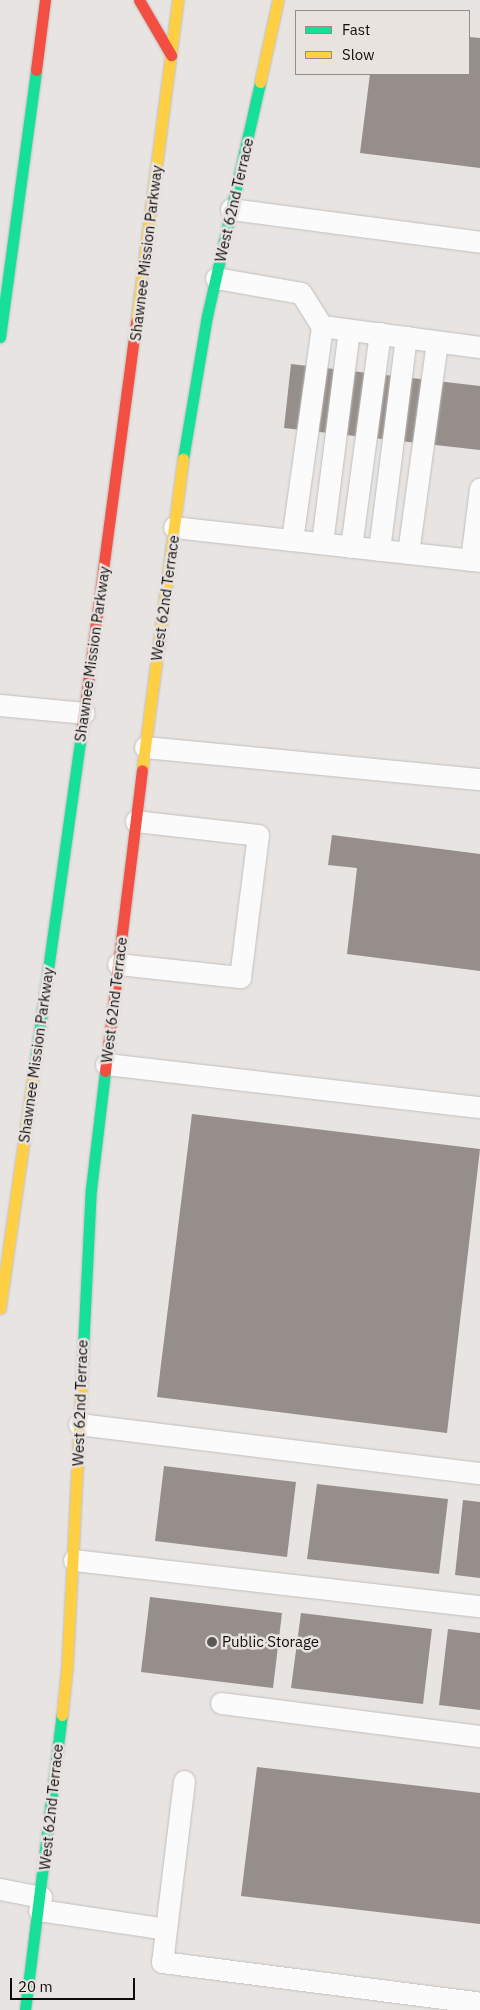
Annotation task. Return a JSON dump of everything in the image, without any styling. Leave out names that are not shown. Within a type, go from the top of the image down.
[{"type":"main road","points":[[0,338],[45,0]]},
{"type":"main road","points":[[139,0],[171,55]]},
{"type":"main road","name":"Shawnee Mission Parkway","points":[[0,1308],[84,713],[178,0]]},
{"type":"main road","name":"West 62nd Terrace","points":[[25,2010],[40,1903],[67,1667],[74,1560],[91,1189],[145,748],[174,527],[216,278],[278,0]]},
{"type":"lane","points":[[231,209],[480,242]]},
{"type":"lane","points":[[216,278],[301,293],[322,326],[292,540]]},
{"type":"lane","points":[[322,326],[480,347]]},
{"type":"lane","points":[[322,543],[349,330]]},
{"type":"lane","points":[[351,547],[380,334]]},
{"type":"lane","points":[[379,550],[406,337]]},
{"type":"lane","points":[[408,553],[436,342]]},
{"type":"lane","points":[[174,527],[475,560],[480,489]]},
{"type":"lane","points":[[0,704],[84,713]]},
{"type":"lane","points":[[145,748],[480,779]]},
{"type":"lane","points":[[118,964],[240,977],[258,835],[136,820]]},
{"type":"lane","points":[[106,1064],[480,1107]]},
{"type":"lane","points":[[79,1424],[480,1472]]},
{"type":"lane","points":[[74,1560],[480,1606]]},
{"type":"lane","points":[[221,1703],[480,1736]]},
{"type":"lane","points":[[184,1781],[162,1962],[480,2002]]},
{"type":"lane","points":[[0,1889],[40,1903],[166,1929]]},
{"type":"building","points":[[470,37],[480,38],[480,168],[360,153],[370,75],[470,75]]},
{"type":"building","points":[[291,364],[480,386],[480,450],[284,428]]},
{"type":"building","points":[[332,835],[480,854],[480,971],[347,954],[357,868],[328,865]]},
{"type":"building","points":[[192,1114],[480,1149],[447,1433],[157,1397]]},
{"type":"building","points":[[164,1466],[296,1482],[287,1557],[155,1541]]},
{"type":"building","points":[[317,1484],[448,1499],[439,1574],[307,1559]]},
{"type":"building","points":[[463,1500],[480,1502],[480,1578],[455,1575]]},
{"type":"building","name":"Public Storage","points":[[150,1597],[282,1613],[273,1688],[141,1672]]},
{"type":"building","points":[[301,1613],[432,1629],[423,1704],[291,1688]]},
{"type":"building","points":[[448,1629],[480,1633],[480,1710],[439,1705]]},
{"type":"building","points":[[257,1767],[480,1793],[480,1924],[241,1896]]},
{"type":"traffic: fast","points":[[0,337],[36,70]]},
{"type":"traffic: fast","points":[[183,459],[207,316],[260,82]]},
{"type":"traffic: fast","points":[[34,1069],[82,727]]},
{"type":"traffic: fast","points":[[81,1390],[91,1189],[105,1071]]},
{"type":"traffic: fast","points":[[25,2010],[62,1715]]},
{"type":"traffic: slow","points":[[136,322],[178,0]]},
{"type":"traffic: slow","points":[[260,82],[278,0]]},
{"type":"traffic: slow","points":[[142,770],[183,459]]},
{"type":"traffic: slow","points":[[0,1308],[34,1069]]},
{"type":"traffic: slow","points":[[62,1715],[67,1667],[81,1390]]},
{"type":"traffic: jam","points":[[36,70],[45,0]]},
{"type":"traffic: jam","points":[[139,0],[171,55]]},
{"type":"traffic: jam","points":[[82,727],[136,322]]},
{"type":"traffic: jam","points":[[105,1071],[142,770]]},
{"type":"place","name":"Public Storage","points":[[212,1642]]}]
